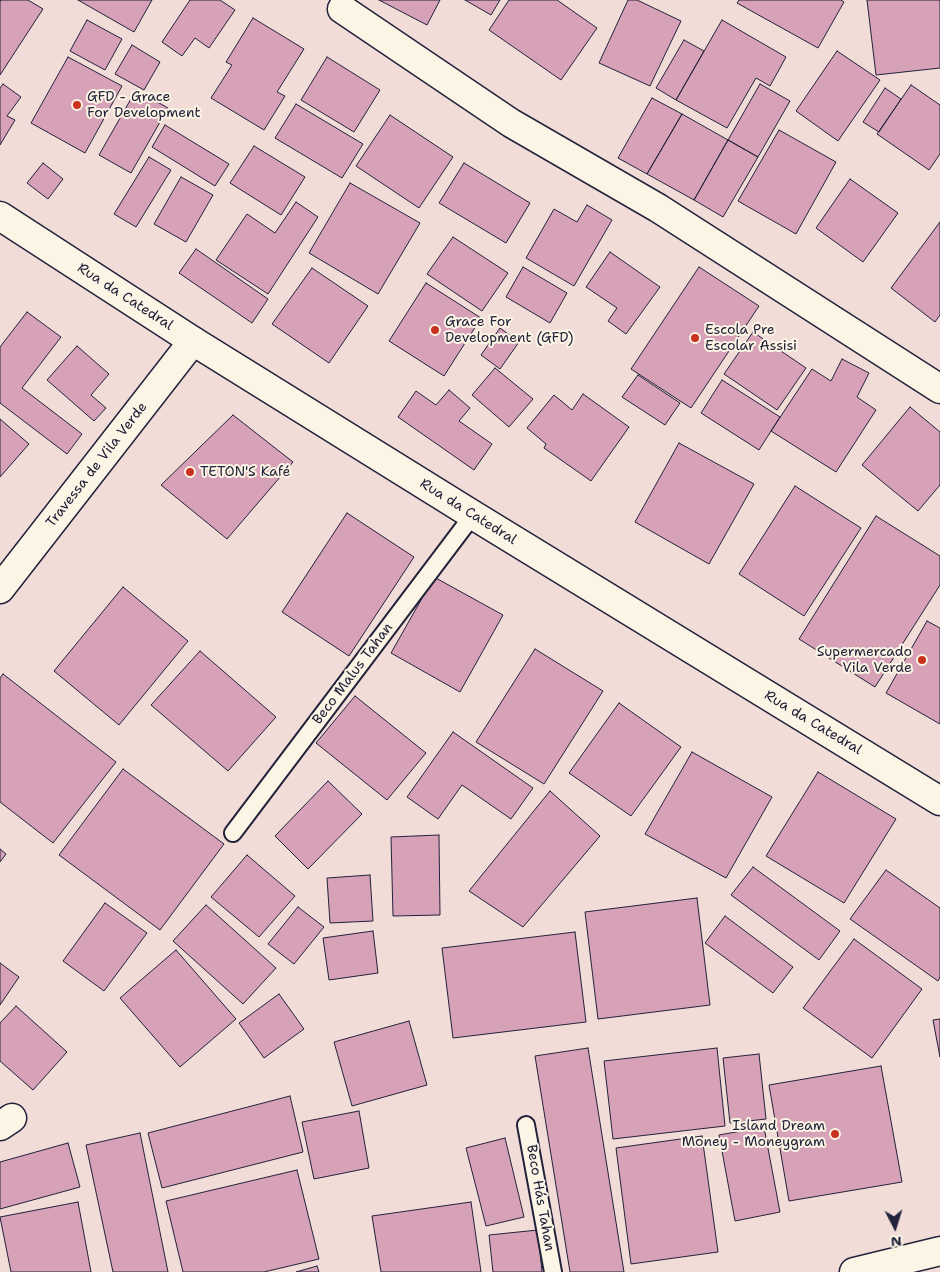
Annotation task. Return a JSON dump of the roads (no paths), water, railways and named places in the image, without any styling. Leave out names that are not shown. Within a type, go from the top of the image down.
[{"type":"main road","points":[[338,3],[510,123],[658,208],[940,389]]},
{"type":"main road","name":"Rua da Catedral","points":[[0,216],[193,341],[940,801]]},
{"type":"main road","name":"Travessa de Vila Verde","points":[[0,589],[193,341]]},
{"type":"main road","points":[[854,1272],[940,1252]]},
{"type":"lane","name":"Beco Malus Tahan","points":[[233,833],[473,515]]},
{"type":"lane","name":"Beco Hás Tahan","points":[[526,1125],[553,1272]]},
{"type":"place","name":"GFD - Grace For Development","points":[[77,105]]},
{"type":"place","name":"Grace For Development (GFD)","points":[[435,330]]},
{"type":"place","name":"Escola Pre Escolar Assisi","points":[[695,338]]},
{"type":"place","name":"TETON'S Kafé","points":[[190,472]]},
{"type":"place","name":"Supermercado Vila Verde","points":[[922,660]]},
{"type":"place","name":"Island Dream Money - Moneygram","points":[[835,1134]]}]
